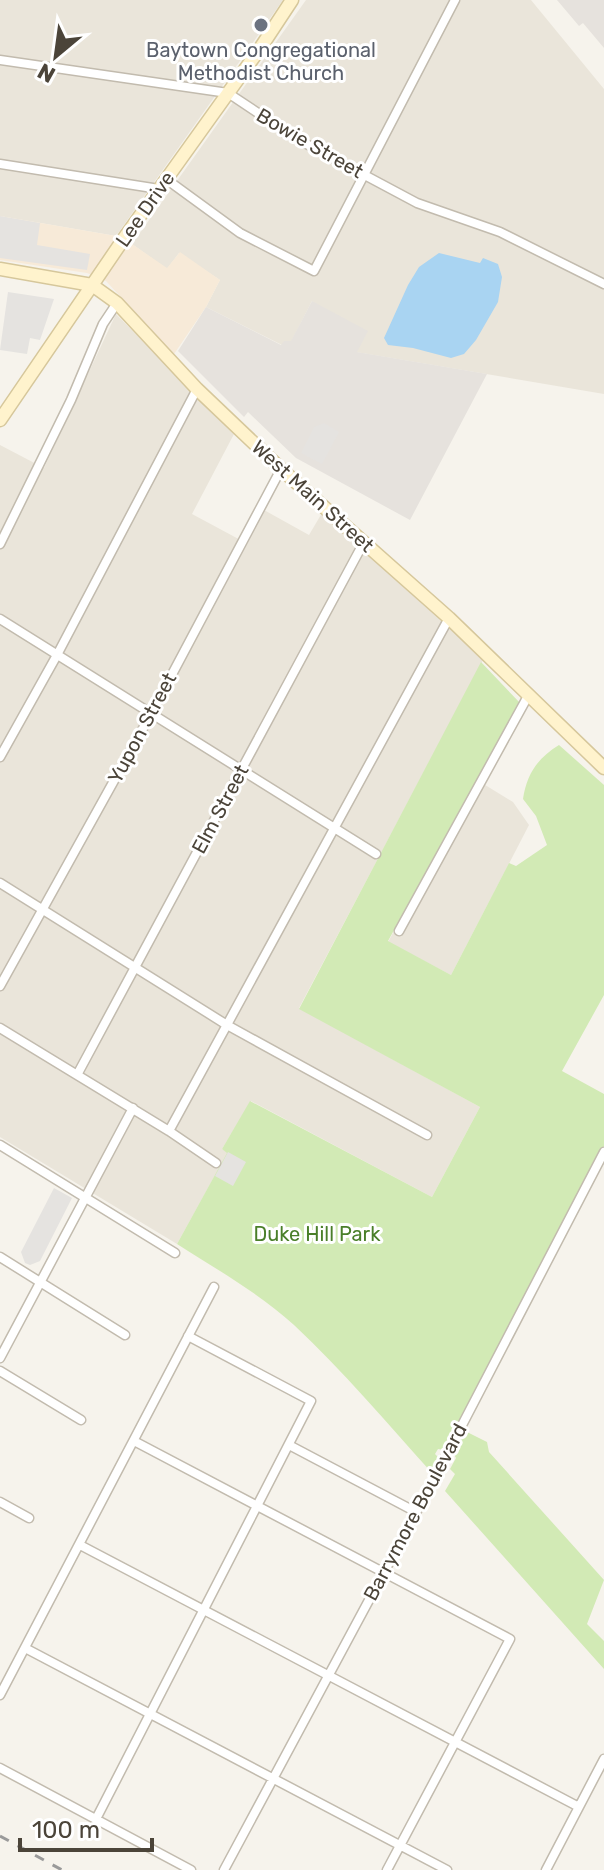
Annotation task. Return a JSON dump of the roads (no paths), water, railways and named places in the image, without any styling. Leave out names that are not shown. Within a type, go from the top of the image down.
[{"type":"main road","name":"Lee Drive","points":[[0,420],[292,0]]},
{"type":"main road","name":"West Main Street","points":[[0,269],[92,285],[117,303],[197,389],[281,469],[449,618],[604,768]]},
{"type":"street","points":[[0,164],[163,184],[240,233],[314,271],[455,0]]},
{"type":"street","name":"Bowie Street","points":[[0,60],[228,93],[285,132],[417,203],[500,232],[604,284]]},
{"type":"street","points":[[0,544],[71,400],[103,324],[117,303]]},
{"type":"street","points":[[0,757],[197,389]]},
{"type":"street","name":"Yupon Street","points":[[0,986],[151,714],[281,469]]},
{"type":"street","name":"Elm Street","points":[[77,1075],[364,542]]},
{"type":"street","points":[[169,1131],[449,618]]},
{"type":"street","points":[[0,619],[376,854]]},
{"type":"street","points":[[399,931],[528,696]]},
{"type":"street","points":[[0,883],[227,1025],[427,1135]]},
{"type":"street","points":[[0,1028],[133,1108],[216,1163]]},
{"type":"street","points":[[0,1358],[133,1108]]},
{"type":"street","points":[[0,1145],[175,1253]]},
{"type":"street","name":"Barrymore Boulevard","points":[[224,1870],[604,1152]]},
{"type":"street","points":[[0,1257],[125,1335]]},
{"type":"street","points":[[0,1695],[214,1287]]},
{"type":"street","points":[[96,1819],[311,1401],[188,1336]]},
{"type":"street","points":[[0,1371],[81,1420]]},
{"type":"street","points":[[134,1441],[510,1639],[387,1870]]},
{"type":"street","points":[[289,1445],[416,1512]]},
{"type":"street","points":[[0,1502],[29,1518]]},
{"type":"street","points":[[80,1545],[579,1807]]},
{"type":"street","points":[[25,1648],[447,1870]]},
{"type":"street","points":[[546,1870],[604,1759]]},
{"type":"street","points":[[0,1768],[191,1870]]},
{"type":"water","points":[[439,253],[480,263],[483,258],[498,264],[502,277],[498,302],[476,340],[464,354],[451,358],[388,345],[384,338],[419,267]]},
{"type":"railway","points":[[0,1836],[62,1870]]},
{"type":"place","name":"Baytown Congregational Methodist Church","points":[[261,25]]},
{"type":"park label","name":"Duke Hill Park","points":[[317,1234]]}]
